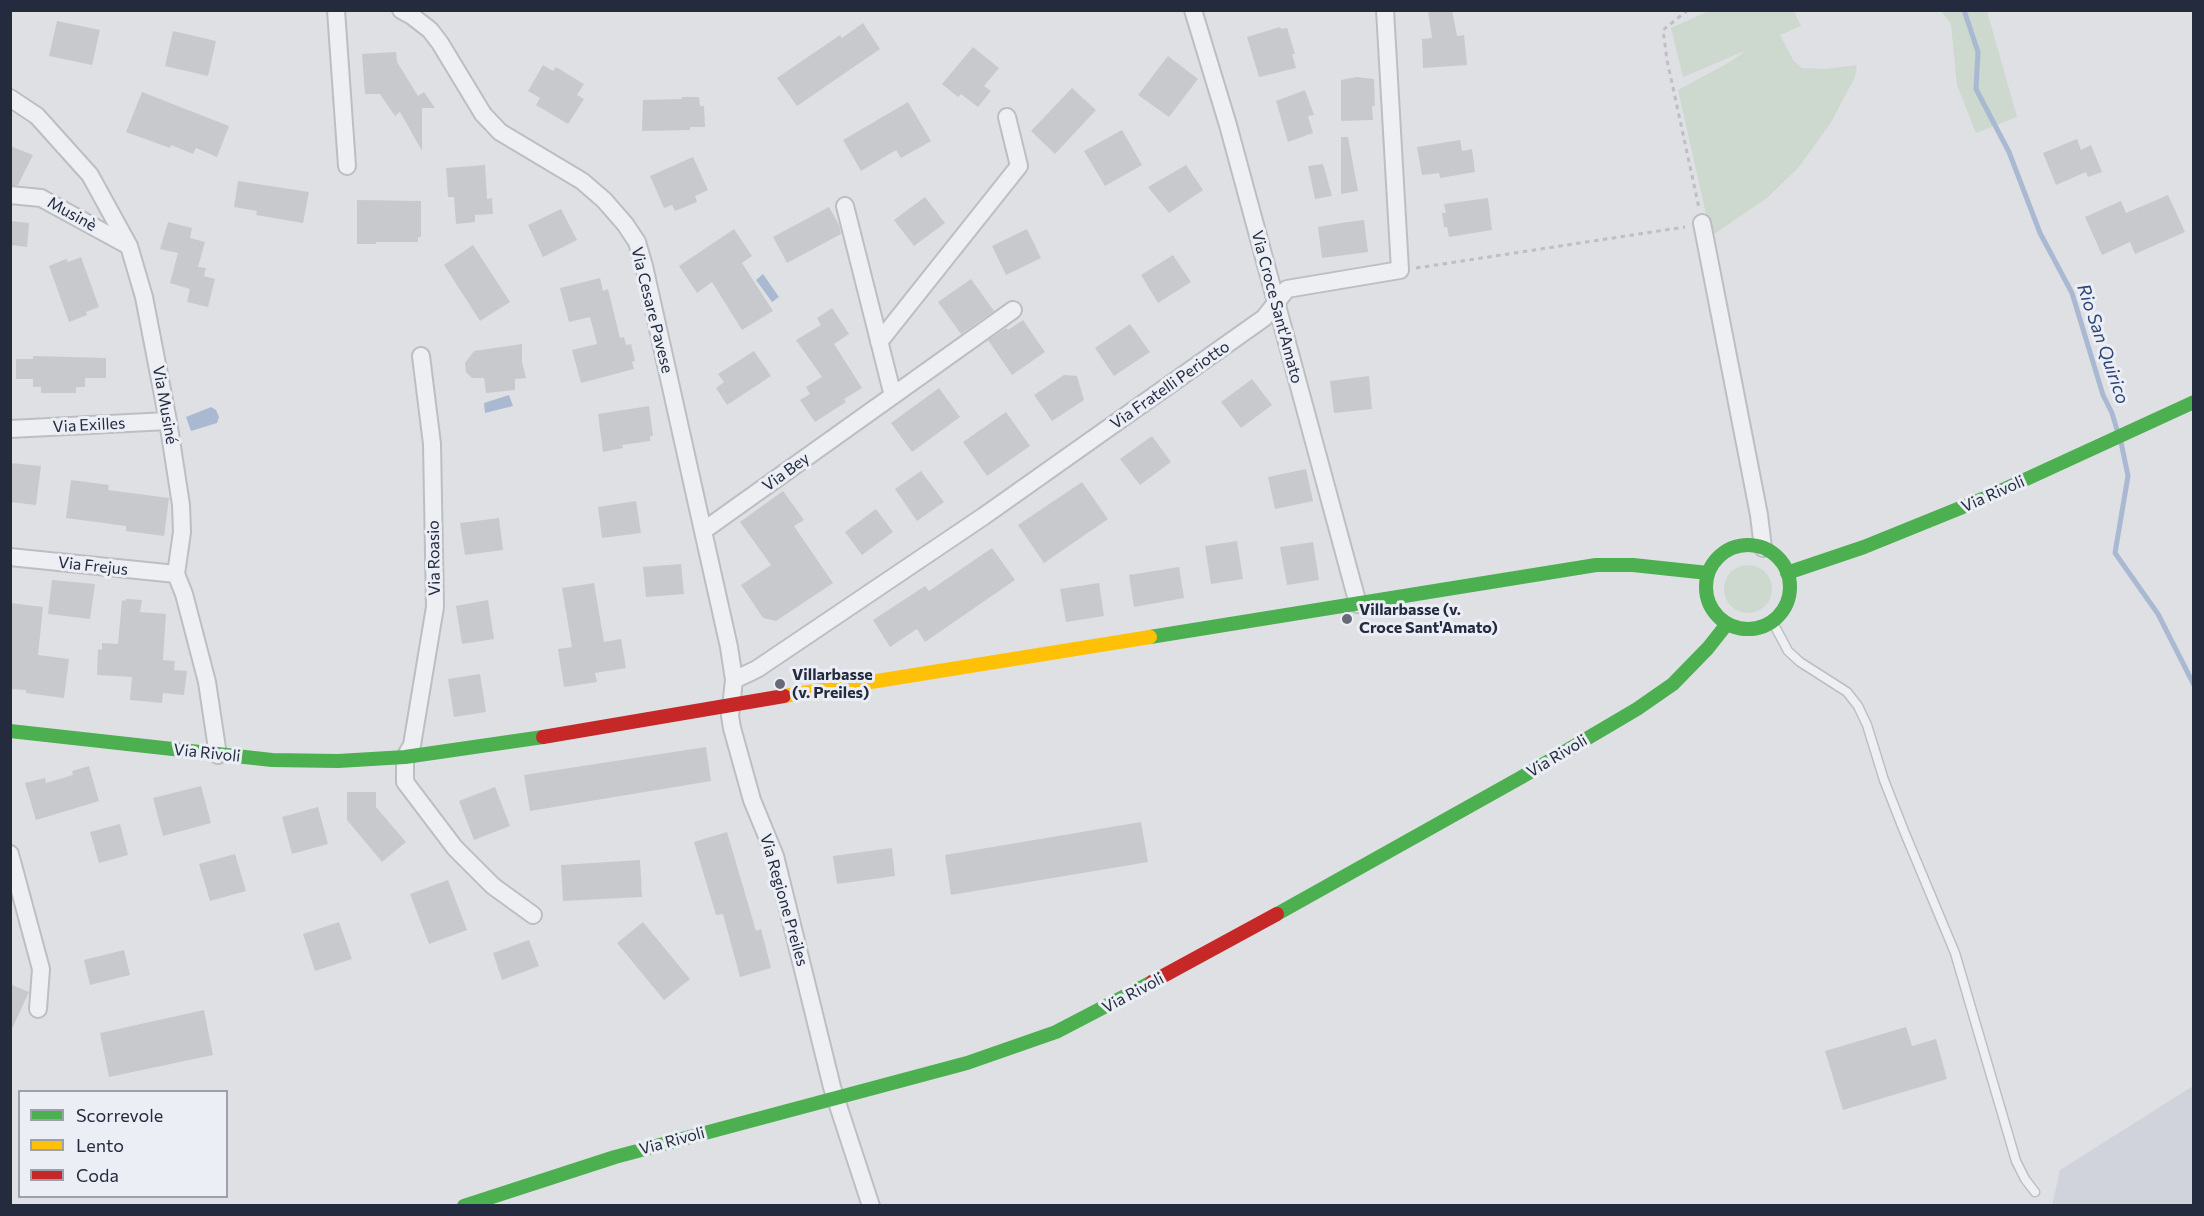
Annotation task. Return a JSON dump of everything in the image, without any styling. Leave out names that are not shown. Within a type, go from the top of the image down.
[{"type":"street","points":[[336,10],[347,166]]},
{"type":"street","name":"Via Cesare Pavese","points":[[401,10],[430,30],[483,114],[500,132],[582,181],[604,200],[637,242],[703,531]]},
{"type":"street","name":"Via Croce Sant'Amato","points":[[1193,10],[1228,125],[1358,604]]},
{"type":"street","points":[[1385,10],[1400,270]]},
{"type":"street","name":"Via Musiné","points":[[10,98],[37,117],[90,175],[129,246],[144,297],[168,421],[181,505],[182,532],[176,574],[184,594],[207,682],[218,755]]},
{"type":"street","points":[[879,342],[1019,166],[1007,117]]},
{"type":"street","name":"Musinè","points":[[10,195],[41,198],[129,246]]},
{"type":"street","points":[[845,206],[893,396]]},
{"type":"street","points":[[1702,224],[1759,515],[1763,548]]},
{"type":"street","name":"Via Fratelli Periotto","points":[[734,680],[757,669],[984,516],[1264,318],[1287,289],[1400,270]]},
{"type":"street","name":"Via Bey","points":[[703,531],[1013,310]]},
{"type":"street","name":"Via Roasio","points":[[405,757],[412,745],[435,607],[432,444],[421,356]]},
{"type":"street","name":"Via Rivoli","points":[[1787,573],[1864,547],[1963,507],[2193,402]]},
{"type":"street","name":"Via Exilles","points":[[10,429],[168,421]]},
{"type":"street","points":[[703,531],[729,647],[734,680],[732,705]]},
{"type":"street","points":[[1750,545],[1763,548],[1774,554],[1787,573],[1790,583],[1786,604],[1772,621],[1762,626],[1750,629],[1727,624],[1718,617],[1706,596],[1705,585],[1714,561],[1724,552],[1736,546],[1750,545]]},
{"type":"street","name":"Via Frejus","points":[[10,557],[176,574]]},
{"type":"street","name":"Via Rivoli","points":[[10,731],[272,759],[338,761],[405,757],[555,735],[1596,565],[1634,565],[1708,573]]},
{"type":"street","name":"Via Rivoli","points":[[464,1206],[615,1157],[967,1063],[1056,1032],[1090,1016],[1307,898],[1637,709],[1673,684],[1708,648],[1727,624]]},
{"type":"street","name":"Via Regione Preiles","points":[[732,705],[730,716],[732,729],[752,800],[775,856],[845,1130],[871,1206]]},
{"type":"street","points":[[405,757],[405,782],[455,848],[493,886],[533,915]]},
{"type":"street","points":[[10,854],[41,969],[38,1009]]},
{"type":"lane","points":[[1772,621],[1788,651],[1800,662],[1847,692],[1858,706],[1867,724],[1888,790],[1962,972],[2016,1161],[2035,1192]]},
{"type":"path","points":[[1400,270],[1702,224],[1667,60],[1663,30],[1688,10]]},
{"type":"shaded area","points":[[1709,11],[1794,11],[1801,26],[1780,35],[1793,60],[1802,68],[1825,69],[1857,65],[1855,77],[1830,124],[1798,168],[1767,198],[1711,236],[1678,90],[1747,50],[1683,77],[1671,28]]},
{"type":"shaded area","points":[[1941,11],[1987,11],[2017,117],[1976,133],[1957,85],[1951,24]]},
{"type":"shaded area","points":[[1743,565],[1753,565],[1765,572],[1772,584],[1772,594],[1765,606],[1753,613],[1743,613],[1728,602],[1724,594],[1724,584],[1735,569]]},
{"type":"shaded area","points":[[2193,1086],[2193,1205],[2052,1205],[2060,1170]]},
{"type":"water","points":[[763,274],[779,297],[772,302],[756,280]]},
{"type":"water","points":[[509,395],[513,406],[485,413],[484,403]]},
{"type":"water","points":[[211,407],[216,410],[219,417],[217,423],[191,431],[186,417]]},
{"type":"building","points":[[1428,10],[1452,10],[1457,36],[1464,35],[1467,65],[1423,68],[1422,39],[1432,38]]},
{"type":"building","points":[[57,21],[100,30],[92,65],[49,56]]},
{"type":"building","points":[[863,23],[880,49],[797,106],[777,78],[840,35],[842,38]]},
{"type":"building","points":[[1280,27],[1281,29],[1287,28],[1295,54],[1292,54],[1296,68],[1259,77],[1247,37]]},
{"type":"building","points":[[173,31],[216,41],[208,76],[165,66]]},
{"type":"building","points":[[973,47],[999,68],[984,86],[991,91],[978,107],[961,94],[958,97],[942,84]]},
{"type":"building","points":[[396,52],[397,62],[418,96],[424,92],[435,108],[422,108],[422,151],[400,112],[395,116],[380,94],[365,94],[362,54]]},
{"type":"building","points":[[1168,56],[1198,79],[1169,117],[1138,95]]},
{"type":"building","points":[[543,65],[553,71],[556,67],[584,84],[577,95],[584,99],[568,124],[536,105],[540,98],[528,91]]},
{"type":"building","points":[[1357,77],[1374,79],[1373,120],[1341,121],[1341,80]]},
{"type":"building","points":[[1072,88],[1096,110],[1055,154],[1031,131]]},
{"type":"building","points":[[1305,90],[1314,115],[1308,116],[1313,133],[1288,142],[1276,101]]},
{"type":"building","points":[[142,92],[229,126],[217,157],[196,148],[193,154],[171,145],[170,148],[126,132]]},
{"type":"building","points":[[682,97],[699,97],[700,106],[704,106],[705,127],[690,127],[690,130],[642,131],[643,100],[682,99]]},
{"type":"building","points":[[908,102],[931,141],[901,158],[896,150],[861,171],[843,140]]},
{"type":"building","points":[[1122,130],[1142,165],[1105,186],[1084,151]]},
{"type":"building","points":[[1341,137],[1348,137],[1358,191],[1341,194]]},
{"type":"building","points":[[2077,139],[2081,150],[2091,145],[2102,172],[2088,177],[2086,172],[2056,185],[2043,153]]},
{"type":"building","points":[[1460,140],[1462,151],[1472,149],[1475,172],[1440,178],[1439,173],[1422,175],[1417,147]]},
{"type":"building","points":[[10,146],[33,155],[18,185],[10,185]]},
{"type":"building","points":[[693,157],[708,190],[695,196],[697,202],[675,211],[672,205],[664,208],[650,176]]},
{"type":"building","points":[[1323,164],[1332,196],[1315,199],[1308,166]]},
{"type":"building","points":[[485,165],[487,199],[492,198],[493,214],[475,215],[475,222],[456,224],[454,197],[448,197],[446,168]]},
{"type":"building","points":[[1186,165],[1203,190],[1169,213],[1148,187]]},
{"type":"building","points":[[238,181],[309,192],[303,223],[256,215],[257,211],[234,207]]},
{"type":"building","points":[[2168,195],[2185,232],[2135,254],[2130,242],[2102,255],[2085,217],[2121,201],[2126,213]]},
{"type":"building","points":[[925,197],[945,223],[914,246],[894,220]]},
{"type":"building","points":[[1488,198],[1492,230],[1449,237],[1447,227],[1444,227],[1442,213],[1446,213],[1444,204]]},
{"type":"building","points":[[357,200],[421,201],[421,237],[418,237],[418,242],[357,244]]},
{"type":"building","points":[[829,207],[839,225],[841,234],[787,263],[773,237]]},
{"type":"building","points":[[561,209],[577,240],[543,257],[528,225]]},
{"type":"building","points":[[1364,220],[1368,252],[1322,258],[1318,227]]},
{"type":"building","points":[[10,221],[29,223],[27,247],[10,245]]},
{"type":"building","points":[[168,222],[192,228],[190,238],[205,242],[198,267],[206,268],[204,276],[215,279],[208,307],[187,302],[190,289],[170,283],[178,253],[160,249]]},
{"type":"building","points":[[734,229],[752,256],[742,263],[773,311],[742,330],[712,282],[697,293],[679,266]]},
{"type":"building","points":[[1027,229],[1041,258],[1006,275],[992,246]]},
{"type":"building","points":[[473,245],[510,302],[480,321],[444,265]]},
{"type":"building","points":[[1173,255],[1191,282],[1158,303],[1141,275]]},
{"type":"building","points":[[81,257],[99,307],[69,322],[49,266],[66,259],[68,262]]},
{"type":"building","points":[[600,278],[603,291],[608,289],[620,338],[624,337],[626,345],[631,344],[635,361],[632,362],[634,369],[581,383],[572,350],[597,344],[590,317],[569,322],[560,288]]},
{"type":"building","points":[[971,279],[994,311],[961,334],[938,302]]},
{"type":"building","points":[[832,308],[849,334],[834,344],[862,388],[844,399],[846,402],[815,422],[800,400],[810,394],[806,387],[822,377],[796,340],[821,325],[817,318]]},
{"type":"building","points":[[1023,320],[1045,352],[1012,375],[988,340]]},
{"type":"building","points":[[1130,324],[1150,352],[1114,376],[1095,348]]},
{"type":"building","points":[[522,344],[522,362],[526,378],[515,379],[515,390],[486,393],[484,378],[472,378],[466,372],[465,363],[474,351]]},
{"type":"building","points":[[754,351],[771,376],[727,405],[716,388],[724,382],[718,374]]},
{"type":"building","points":[[33,356],[106,358],[106,378],[85,378],[85,387],[76,387],[76,393],[41,393],[41,387],[33,387],[33,379],[16,379],[16,359],[33,359]]},
{"type":"building","points":[[1064,375],[1077,376],[1084,400],[1052,421],[1034,395]]},
{"type":"building","points":[[1369,376],[1372,409],[1334,413],[1330,381]]},
{"type":"building","points":[[1252,379],[1272,405],[1241,428],[1221,402]]},
{"type":"building","points":[[939,388],[960,417],[912,452],[891,423]]},
{"type":"building","points":[[649,406],[653,436],[650,436],[650,441],[622,445],[623,448],[603,452],[598,414]]},
{"type":"building","points":[[1006,412],[1030,446],[987,476],[963,442]]},
{"type":"building","points":[[1152,436],[1171,462],[1140,485],[1120,459]]},
{"type":"building","points":[[10,463],[41,466],[36,505],[10,502]]},
{"type":"building","points":[[1306,469],[1313,501],[1275,509],[1268,477]]},
{"type":"building","points":[[921,471],[944,502],[917,521],[895,489]]},
{"type":"building","points":[[71,480],[109,485],[108,490],[169,498],[164,536],[126,531],[126,526],[66,518]]},
{"type":"building","points":[[1082,482],[1108,519],[1044,563],[1018,525]]},
{"type":"building","points":[[783,491],[804,520],[794,526],[833,583],[776,621],[763,618],[741,585],[771,565],[740,522]]},
{"type":"building","points":[[636,501],[641,533],[602,538],[598,507]]},
{"type":"building","points":[[876,509],[893,532],[862,555],[845,532]]},
{"type":"building","points":[[499,518],[503,550],[465,555],[460,523]]},
{"type":"building","points":[[1237,541],[1243,579],[1211,584],[1205,546]]},
{"type":"building","points":[[1313,542],[1319,580],[1287,585],[1280,547]]},
{"type":"building","points":[[992,548],[1015,580],[925,642],[917,629],[890,647],[873,620],[925,586],[929,591]]},
{"type":"building","points":[[681,564],[684,594],[646,597],[643,567]]},
{"type":"building","points":[[1179,567],[1184,598],[1134,607],[1129,575]]},
{"type":"building","points":[[52,580],[95,584],[90,619],[48,614]]},
{"type":"building","points":[[594,583],[604,642],[621,639],[626,668],[595,673],[597,682],[564,687],[558,649],[572,647],[562,588]]},
{"type":"building","points":[[1099,583],[1104,616],[1066,622],[1060,589]]},
{"type":"building","points":[[126,599],[142,600],[140,612],[166,614],[163,660],[175,661],[174,670],[187,671],[184,695],[163,693],[162,703],[130,700],[132,677],[97,675],[98,649],[102,650],[102,643],[118,644],[122,600],[126,601]]},
{"type":"building","points":[[488,600],[494,639],[462,644],[456,606]]},
{"type":"building","points":[[10,603],[43,607],[38,655],[69,659],[64,698],[10,689]]},
{"type":"building","points":[[480,674],[486,712],[454,717],[448,679]]},
{"type":"building","points":[[706,747],[711,781],[530,811],[524,775]]},
{"type":"building","points":[[89,766],[99,801],[36,820],[25,783],[45,778],[46,783],[73,775],[72,771]]},
{"type":"building","points":[[201,786],[211,823],[163,836],[153,798]]},
{"type":"building","points":[[495,787],[510,826],[474,840],[459,801]]},
{"type":"building","points":[[347,792],[376,792],[376,807],[406,842],[382,862],[347,820]]},
{"type":"building","points":[[318,807],[328,844],[292,854],[282,817]]},
{"type":"building","points":[[1141,822],[1148,862],[951,895],[945,855]]},
{"type":"building","points":[[120,824],[128,855],[99,863],[90,832]]},
{"type":"building","points":[[727,832],[756,931],[761,929],[771,968],[740,977],[723,914],[716,915],[694,842]]},
{"type":"building","points":[[892,848],[895,876],[837,884],[833,856]]},
{"type":"building","points":[[235,854],[246,891],[210,901],[199,864]]},
{"type":"building","points":[[640,860],[642,897],[563,901],[561,865]]},
{"type":"building","points":[[448,880],[467,930],[429,944],[410,894]]},
{"type":"building","points":[[339,922],[352,959],[315,971],[303,934]]},
{"type":"building","points":[[643,922],[690,979],[664,1000],[617,943]]},
{"type":"building","points":[[529,940],[539,966],[502,980],[493,953]]},
{"type":"building","points":[[124,950],[130,975],[90,985],[84,960]]},
{"type":"building","points":[[10,984],[29,992],[10,1033]]},
{"type":"building","points":[[204,1010],[213,1055],[109,1077],[100,1033]]},
{"type":"building","points":[[1906,1027],[1912,1046],[1936,1039],[1947,1079],[1843,1110],[1825,1051]]},
{"type":"waterway","name":"Rio San Quirico","points":[[1964,10],[1978,52],[1976,89],[2009,152],[2040,233],[2072,293],[2103,395],[2117,430]]},
{"type":"waterway","name":"Rio San Quirico","points":[[2121,442],[2128,476],[2115,553],[2158,614],[2194,685]]},
{"type":"traffic: fast","points":[[1787,573],[1864,547],[1985,498],[2194,402]]},
{"type":"traffic: fast","points":[[1748,545],[1764,548],[1778,557],[1787,571],[1790,587],[1787,603],[1778,617],[1764,626],[1748,629],[1732,626],[1718,617],[1709,603],[1706,587],[1709,571],[1718,557],[1732,548],[1748,545]]},
{"type":"traffic: fast","points":[[1150,637],[1596,565],[1633,565],[1708,573]]},
{"type":"traffic: fast","points":[[1277,914],[1520,778],[1637,709],[1673,684],[1708,648],[1727,624]]},
{"type":"traffic: fast","points":[[10,731],[272,760],[338,761],[405,757],[543,737]]},
{"type":"traffic: fast","points":[[464,1206],[615,1157],[967,1063],[1056,1032],[1152,982]]},
{"type":"traffic: slow","points":[[784,696],[1150,637]]},
{"type":"traffic: jam","points":[[543,737],[784,696]]},
{"type":"traffic: jam","points":[[1152,982],[1277,914]]},
{"type":"place","name":"Villarbasse (v. Croce Sant'Amato)","points":[[1347,619]]},
{"type":"place","name":"Villarbasse (v. Preiles)","points":[[780,684]]}]
